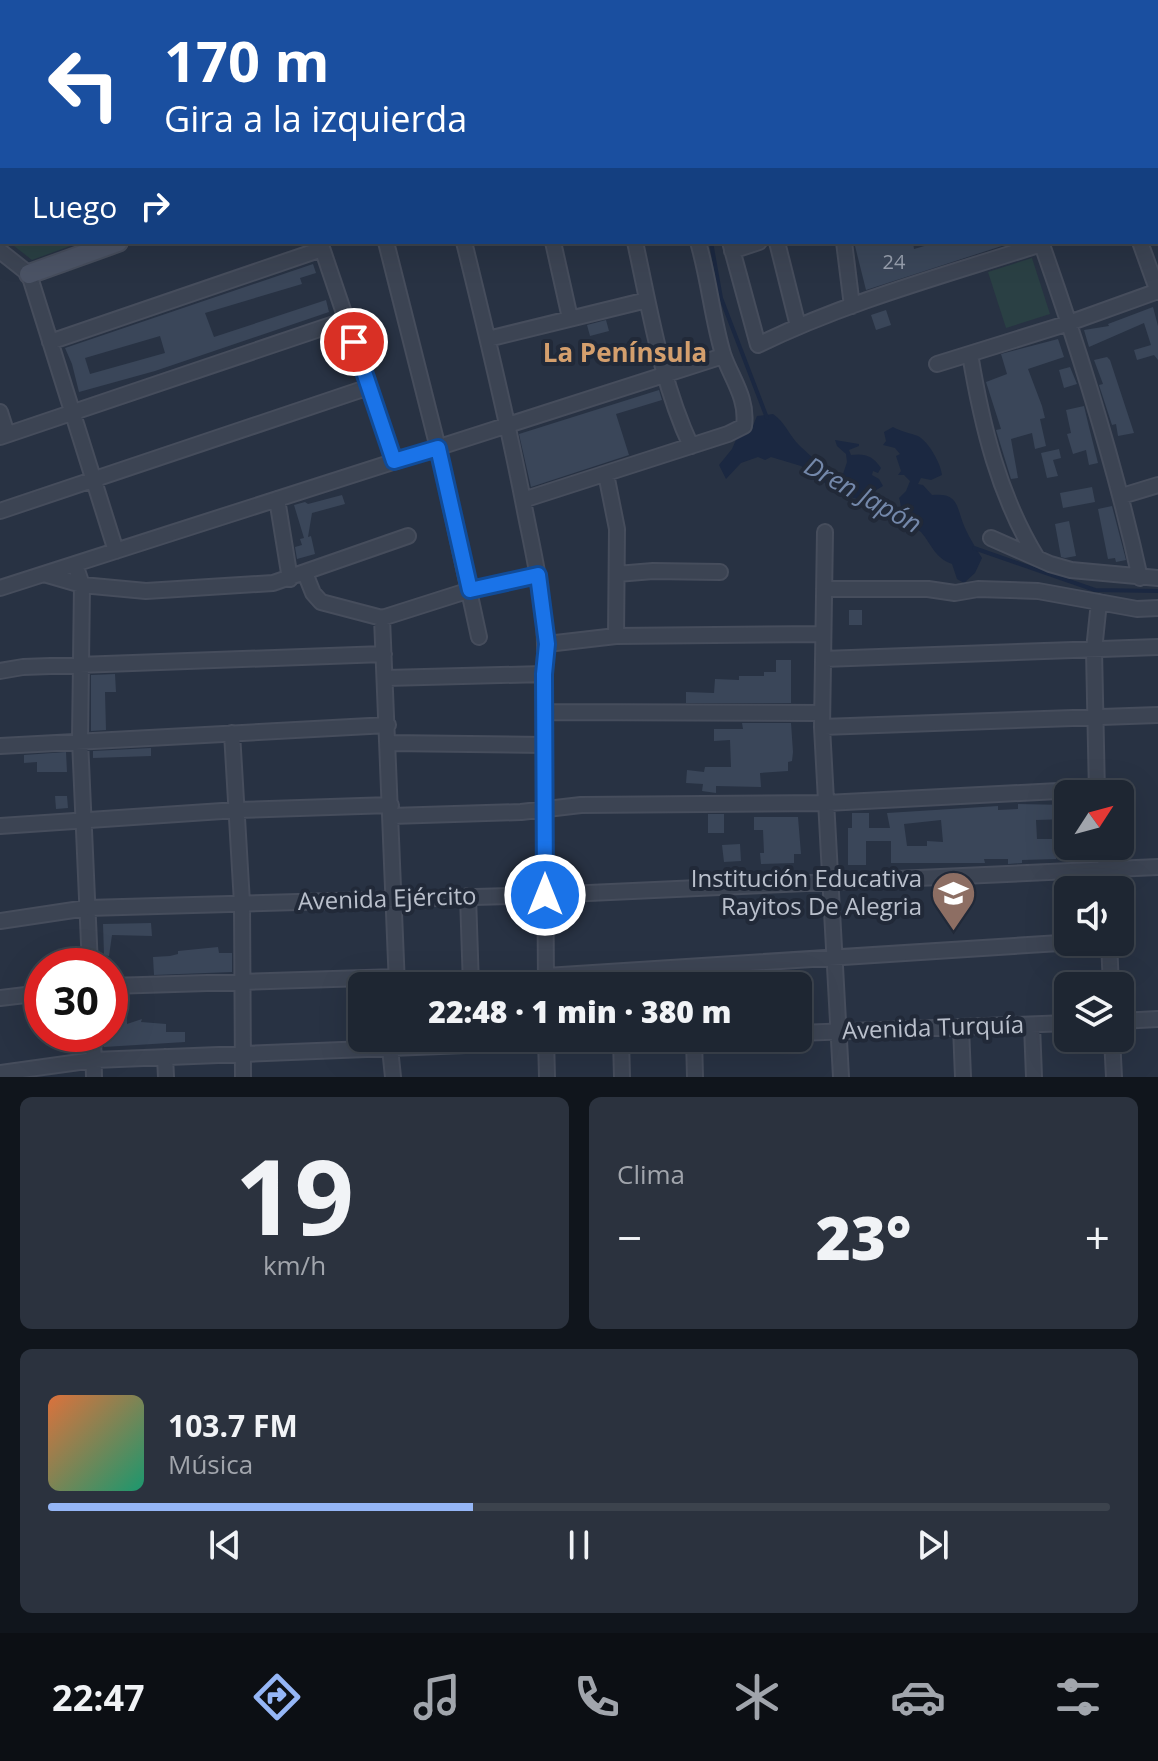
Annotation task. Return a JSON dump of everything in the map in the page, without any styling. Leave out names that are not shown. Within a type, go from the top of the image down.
[{"type":"street","points":[[29,274],[112,244]]},
{"type":"street","points":[[387,244],[438,448],[479,637]]},
{"type":"street","points":[[464,244],[508,424],[538,575],[547,644],[544,674],[546,972]]},
{"type":"street","points":[[553,244],[570,318]]},
{"type":"street","points":[[635,244],[665,373],[691,446]]},
{"type":"street","points":[[523,500],[728,434],[744,426],[745,416],[738,385],[723,356],[698,244]]},
{"type":"street","points":[[778,244],[798,326]]},
{"type":"street","points":[[844,244],[852,306]]},
{"type":"street","points":[[731,246],[758,345],[852,306],[1038,244]]},
{"type":"street","points":[[1041,244],[1122,496],[1140,578]]},
{"type":"street","points":[[937,364],[1069,323],[1158,291],[1141,244]]},
{"type":"street","points":[[50,342],[321,245],[394,461]]},
{"type":"street","points":[[0,251],[29,274],[116,551]]},
{"type":"street","points":[[488,339],[647,300]]},
{"type":"street","points":[[0,412],[3,436],[346,320]]},
{"type":"street","points":[[970,354],[979,410],[993,461],[1022,535],[1037,558]]},
{"type":"street","points":[[0,588],[723,356]]},
{"type":"street","points":[[0,511],[369,387]]},
{"type":"street","points":[[606,474],[617,529],[616,636]]},
{"type":"street","points":[[1122,496],[1158,485]]},
{"type":"street","points":[[277,499],[290,579]]},
{"type":"street","points":[[825,532],[822,720],[841,1077]]},
{"type":"street","points":[[44,574],[82,585],[146,591],[233,587],[290,579],[408,536]]},
{"type":"street","points":[[991,538],[1071,570],[1158,578]]},
{"type":"street","points":[[75,564],[82,585],[80,740],[89,948]]},
{"type":"street","points":[[617,574],[720,572]]},
{"type":"street","points":[[305,573],[313,593],[321,602],[382,618],[470,590],[538,575]]},
{"type":"street","points":[[824,589],[928,589],[955,593],[978,589],[1038,591],[1137,609],[1158,608]]},
{"type":"street","points":[[1097,780],[1094,650],[1099,602]]},
{"type":"street","points":[[382,618],[397,972]]},
{"type":"street","points":[[547,644],[616,636],[823,634]]},
{"type":"street","points":[[823,659],[1158,647]]},
{"type":"street","points":[[0,671],[23,667],[384,654]]},
{"type":"street","points":[[386,678],[544,674]]},
{"type":"street","points":[[545,712],[822,720],[1158,715]]},
{"type":"street","points":[[0,746],[388,725]]},
{"type":"street","points":[[232,733],[242,903],[243,1077]]},
{"type":"street","points":[[389,743],[545,745]]},
{"type":"street","points":[[0,826],[237,810],[545,810],[581,805],[826,803],[1054,794]]},
{"type":"street","points":[[1106,860],[1107,876]]},
{"type":"street","name":"Avenida Ejército","points":[[0,921],[87,908],[545,895],[1158,867]]},
{"type":"street","points":[[468,896],[471,972]]},
{"type":"street","points":[[650,972],[836,956],[1054,943]]},
{"type":"street","points":[[128,985],[242,980],[348,981]]},
{"type":"street","points":[[0,998],[24,995]]},
{"type":"street","points":[[1134,1020],[1158,1019]]},
{"type":"street","name":"Avenida Turquía","points":[[812,1033],[1054,1024]]},
{"type":"street","points":[[1032,1025],[1034,1077]]},
{"type":"street","points":[[961,1027],[963,1077]]},
{"type":"street","points":[[0,1073],[94,1060],[348,1047]]},
{"type":"street","points":[[94,1052],[94,1077]]},
{"type":"street","points":[[393,1077],[395,1052]]},
{"type":"street","points":[[546,1052],[547,1077]]},
{"type":"street","points":[[621,1052],[622,1077]]},
{"type":"street","points":[[694,1052],[695,1077]]},
{"type":"street","points":[[1113,1052],[1114,1077]]},
{"type":"street","points":[[165,1057],[166,1077]]},
{"type":"green space","points":[[12,244],[76,244],[32,260]]},
{"type":"green space","points":[[1032,258],[1050,314],[1006,328],[988,272]]},
{"type":"water","points":[[773,414],[803,449],[842,477],[846,454],[835,440],[859,444],[849,450],[851,455],[868,456],[881,468],[878,473],[873,471],[872,475],[883,486],[873,492],[880,501],[873,503],[835,493],[801,466],[771,457],[765,460],[758,457],[741,463],[726,479],[719,465],[732,449],[738,435],[752,428],[757,416]]},
{"type":"water","points":[[893,427],[918,436],[930,448],[942,475],[931,480],[921,478],[918,484],[932,495],[948,496],[956,503],[967,532],[982,558],[975,573],[964,583],[957,579],[952,564],[934,551],[921,532],[908,526],[903,519],[899,498],[910,481],[904,475],[898,475],[901,471],[896,456],[900,454],[895,448],[883,445],[886,441],[884,432]]},
{"type":"building","points":[[854,244],[913,244],[914,249],[931,244],[1008,244],[866,290]]},
{"type":"building","points":[[313,264],[316,273],[300,278],[302,284],[205,313],[214,337],[326,300],[329,312],[155,371],[79,392],[65,348]],"holes":[[[160,336],[165,353],[90,374],[85,358]]]},
{"type":"building","points":[[1153,307],[1158,326],[1158,360],[1154,355],[1137,360],[1134,350],[1151,345],[1144,323],[1089,347],[1084,330],[1109,326]]},
{"type":"building","points":[[886,310],[891,325],[876,330],[871,315]]},
{"type":"building","points":[[606,320],[609,331],[590,336],[587,325]]},
{"type":"building","points":[[1058,339],[1064,357],[1028,369],[1045,418],[1040,419],[1046,446],[1035,449],[1032,433],[1011,439],[1018,478],[1011,479],[996,430],[1001,429],[986,382],[1007,374],[1001,354]]},
{"type":"building","points":[[1107,357],[1134,433],[1118,436],[1116,424],[1112,425],[1094,360]]},
{"type":"building","points":[[1070,367],[1077,384],[1064,388],[1059,370]]},
{"type":"building","points":[[659,390],[662,400],[616,414],[629,455],[531,487],[519,434]]},
{"type":"building","points":[[1084,406],[1098,463],[1089,465],[1086,450],[1073,454],[1067,434],[1071,433],[1066,410]]},
{"type":"building","points":[[1059,449],[1061,458],[1053,460],[1058,476],[1047,478],[1041,453]]},
{"type":"building","points":[[1092,487],[1095,502],[1063,508],[1060,493]]},
{"type":"building","points":[[342,495],[345,504],[312,513],[308,537],[311,536],[315,554],[297,559],[295,547],[302,545],[300,539],[304,538],[294,505]]},
{"type":"building","points":[[1112,506],[1126,560],[1116,562],[1115,558],[1108,559],[1098,509]]},
{"type":"building","points":[[1069,521],[1076,556],[1065,558],[1061,557],[1055,524]]},
{"type":"building","points":[[849,610],[862,610],[862,625],[849,625]]},
{"type":"building","points":[[776,660],[791,660],[791,703],[686,703],[686,692],[714,693],[715,679],[739,680],[739,676],[764,676],[764,672],[776,672]]},
{"type":"building","points":[[115,674],[116,692],[105,692],[106,730],[91,731],[91,675]]},
{"type":"building","points":[[742,723],[791,723],[793,752],[788,771],[760,773],[761,787],[716,786],[716,793],[702,791],[703,784],[686,783],[687,770],[704,772],[705,767],[731,767],[730,740],[714,741],[714,729],[743,729]]},
{"type":"building","points":[[151,748],[151,756],[93,758],[93,751]]},
{"type":"building","points":[[66,752],[67,772],[37,772],[37,762],[24,763],[24,755]]},
{"type":"building","points":[[55,796],[67,796],[68,808],[56,809]]},
{"type":"building","points":[[1018,804],[1054,805],[1054,819],[1036,820],[1037,839],[1054,839],[1054,859],[1022,860],[1022,863],[1008,864],[1008,859],[984,859],[985,863],[891,863],[891,841],[866,841],[866,865],[848,865],[848,828],[852,828],[852,813],[869,813],[869,828],[890,828],[887,813],[998,806],[998,810],[1018,809]],"holes":[[[941,820],[943,842],[927,841],[927,846],[907,846],[904,824]]]},
{"type":"building","points":[[708,814],[724,814],[724,833],[708,833]]},
{"type":"building","points":[[754,817],[798,817],[801,854],[794,854],[794,863],[761,864],[763,830],[754,830]]},
{"type":"building","points":[[740,844],[741,861],[724,862],[722,845]]},
{"type":"building","points":[[151,923],[152,936],[112,935],[110,948],[104,948],[103,924]]},
{"type":"building","points":[[218,947],[219,953],[232,953],[232,972],[154,975],[153,957]]},
{"type":"building","points":[[142,1019],[141,1022],[166,1024],[166,1032],[185,1032],[185,1042],[128,1046],[128,1024]]},
{"type":"waterway","name":"Dren Japón","points":[[711,244],[721,298],[767,418]]},
{"type":"waterway","name":"Dren Japón","points":[[873,501],[907,520]]},
{"type":"waterway","name":"Dren Japón","points":[[974,548],[1095,590],[1158,591]]},
{"type":"place","name":"Institución Educativa Rayitos De Alegria","points":[[953,932]]},
{"type":"district","name":"La Península","points":[[625,353]]},
{"type":"route","points":[[354,342],[394,461],[438,448],[470,590],[538,575],[547,644],[544,674],[545,895]]}]
